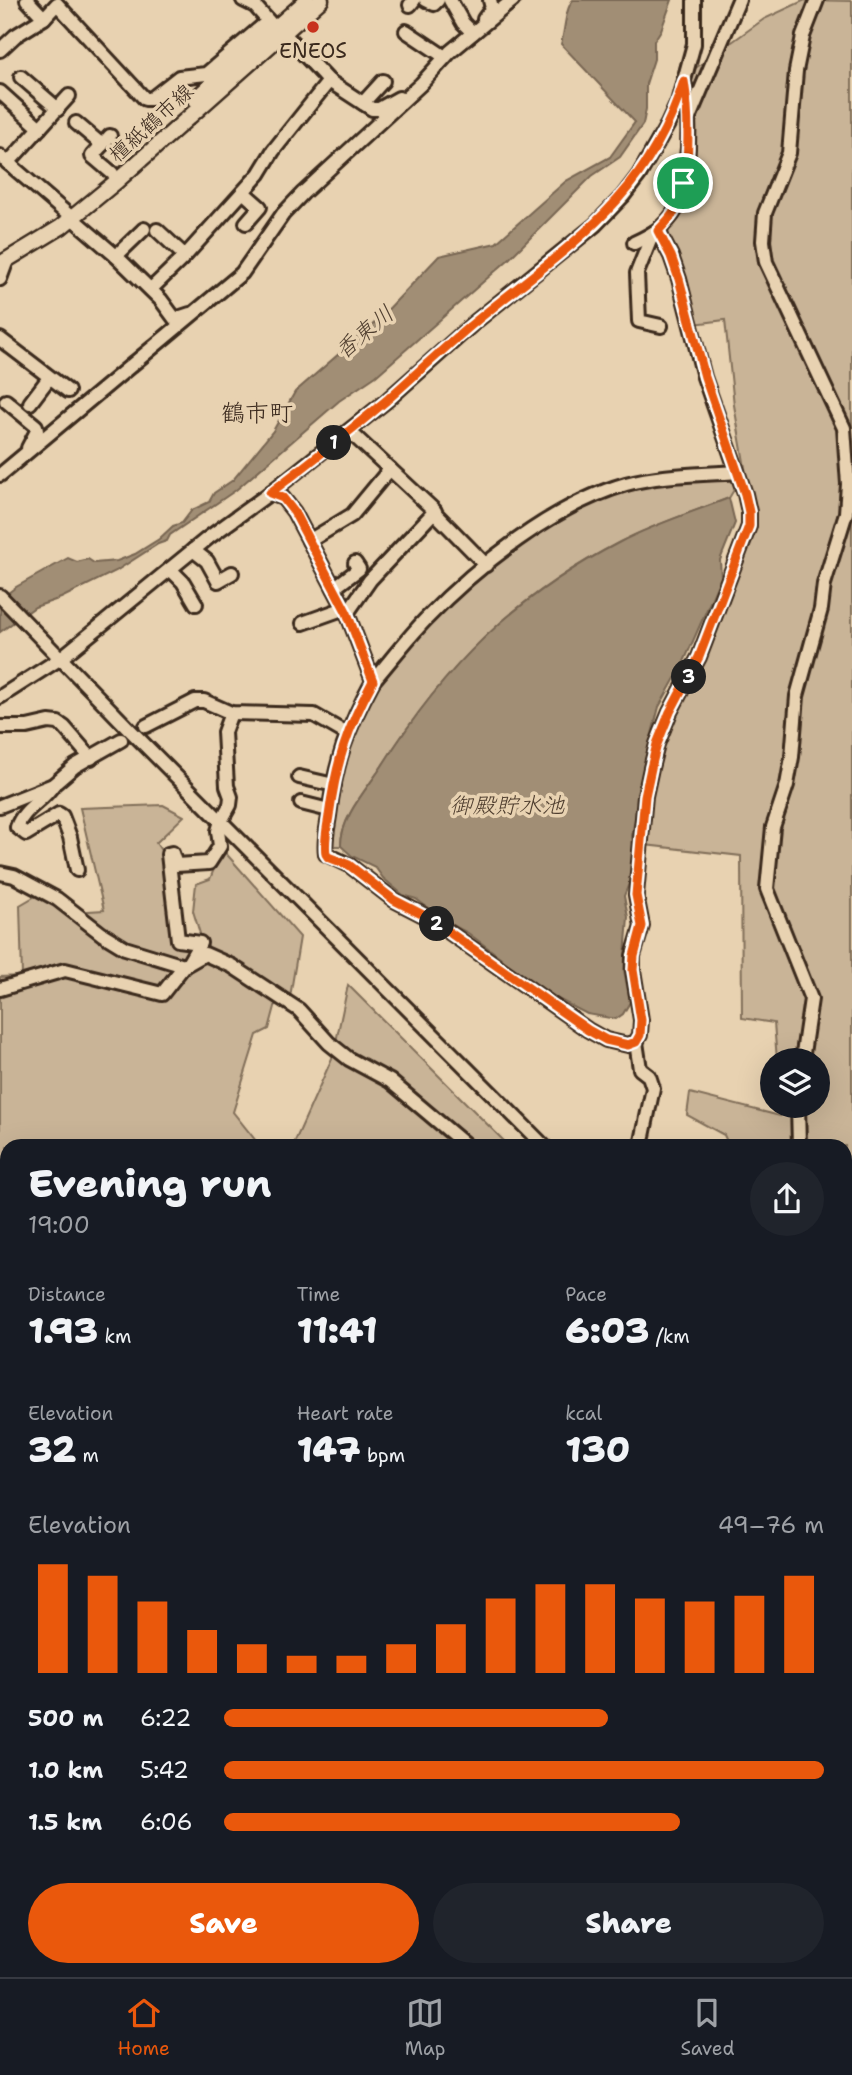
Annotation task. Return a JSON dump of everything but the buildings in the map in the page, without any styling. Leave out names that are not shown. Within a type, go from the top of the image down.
[{"type":"main road","name":"檀紙鶴市線","points":[[2,260],[32,236],[117,181],[276,27],[300,6],[321,0]]},
{"type":"main road","name":"檀紙鶴市線","points":[[68,215],[209,79],[276,27]]},
{"type":"street","points":[[27,0],[44,18]]},
{"type":"street","points":[[243,0],[255,6],[328,81],[372,109],[379,109],[409,96]]},
{"type":"street","points":[[426,0],[434,5],[438,0]]},
{"type":"street","points":[[450,0],[472,33]]},
{"type":"street","points":[[484,23],[484,17],[492,8],[490,0]]},
{"type":"street","points":[[496,13],[505,0]]},
{"type":"street","points":[[0,475],[242,273],[283,214],[303,192],[409,96],[445,57],[513,0]]},
{"type":"street","points":[[689,118],[739,0]]},
{"type":"street","points":[[804,1048],[811,999],[767,889],[773,827],[787,785],[792,757],[797,696],[821,610],[824,584],[846,513],[848,484],[844,428],[766,262],[763,241],[765,213],[789,153],[796,71],[803,36],[817,0]]},
{"type":"street","points":[[0,697],[58,656],[193,550],[276,496],[293,475],[567,248],[623,196],[657,146],[678,102],[694,44],[695,2]]},
{"type":"street","points":[[2,45],[44,18],[57,4],[145,99],[151,99],[179,77],[209,79]]},
{"type":"street","points":[[406,31],[445,57]]},
{"type":"street","points":[[21,77],[58,109]]},
{"type":"street","points":[[151,289],[243,192],[328,81]]},
{"type":"street","points":[[363,103],[383,81]]},
{"type":"street","points":[[661,326],[639,321],[637,273],[656,232],[674,212],[679,199],[686,164],[689,118],[684,81]]},
{"type":"street","points":[[0,92],[40,128]]},
{"type":"street","points":[[69,96],[40,128],[4,160],[116,256],[151,289],[175,318],[197,312]]},
{"type":"street","points":[[76,123],[106,140],[92,156],[112,173]]},
{"type":"street","points":[[243,192],[260,206],[246,223]]},
{"type":"street","points":[[116,256],[151,229],[185,256]]},
{"type":"street","points":[[634,243],[656,232]]},
{"type":"street","points":[[642,1139],[653,1088],[649,1076],[640,1069],[636,1042],[640,1035],[641,1020],[633,970],[642,926],[636,895],[645,796],[657,744],[670,712],[699,657],[748,533],[749,512],[705,377],[679,279],[671,256],[656,232]]},
{"type":"street","points":[[0,279],[2,260]]},
{"type":"street","points":[[0,339],[68,391]]},
{"type":"street","points":[[30,404],[49,378]]},
{"type":"street","points":[[0,467],[25,454],[37,431],[37,426],[6,401]]},
{"type":"street","points":[[349,430],[435,511],[486,565]]},
{"type":"street","points":[[309,541],[352,515],[390,469]]},
{"type":"street","points":[[636,1042],[618,1044],[588,1030],[429,918],[394,900],[349,865],[328,857],[325,851],[329,810],[340,752],[373,681],[424,621],[486,565],[525,535],[593,495],[653,479],[737,472]]},
{"type":"street","points":[[276,496],[294,512],[346,610],[373,681]]},
{"type":"street","points":[[303,623],[346,610],[370,580],[434,512]]},
{"type":"street","points":[[193,550],[207,561],[218,581],[232,573]]},
{"type":"street","points":[[334,588],[359,569],[355,564]]},
{"type":"street","points":[[170,569],[183,582],[196,604]]},
{"type":"street","points":[[0,596],[537,1139]]},
{"type":"street","points":[[146,726],[195,701],[204,701],[231,713],[314,715],[347,734]]},
{"type":"street","points":[[0,989],[65,970],[162,995],[200,943],[178,940],[168,854],[172,853],[176,865],[209,863],[220,846],[220,821],[230,805],[224,732],[231,713]]},
{"type":"street","points":[[0,727],[58,723],[91,758]]},
{"type":"street","points":[[77,870],[62,816],[59,814],[26,834],[17,824],[61,776],[121,740]]},
{"type":"street","points":[[299,777],[334,785]]},
{"type":"street","points":[[0,806],[53,785]]},
{"type":"street","points":[[301,803],[329,810]]},
{"type":"street","points":[[0,873],[14,876],[57,899],[125,948],[186,965],[205,954],[233,966],[299,1010],[339,1051],[390,1080],[459,1139]]},
{"type":"street","points":[[798,1118],[799,1139]]},
{"type":"shaded area","points":[[805,0],[852,1],[852,1139],[726,1139],[724,1135],[687,1115],[690,1093],[760,1111],[760,1118],[830,1118],[830,1048],[776,1048],[774,1023],[742,1018],[741,856],[645,845],[652,783],[668,721],[716,617],[751,502],[734,405],[725,320],[687,325],[667,245],[690,72],[764,19]]},
{"type":"shaded area","points":[[727,475],[737,485],[729,498],[646,530],[582,563],[547,586],[485,637],[457,666],[406,730],[356,804],[345,825],[341,846],[332,846],[332,853],[327,842],[338,768],[350,738],[378,680],[435,613],[529,535],[618,489]]},
{"type":"shaded area","points":[[163,805],[184,816],[156,843],[166,858],[176,941],[202,940],[193,911],[196,884],[210,879],[222,849],[300,937],[290,997],[276,1003],[269,1029],[257,1035],[233,1112],[254,1139],[0,1139],[0,977],[22,976],[20,905],[39,894],[72,912],[104,910],[80,808]]},
{"type":"shaded area","points":[[348,985],[502,1139],[296,1139],[333,1056]]},
{"type":"water","points":[[573,0],[672,0],[654,41],[654,59],[646,84],[643,124],[620,157],[592,176],[508,260],[376,376],[339,401],[236,490],[170,535],[167,541],[116,571],[61,598],[35,607],[0,632],[0,599],[16,587],[68,558],[77,562],[88,559],[94,563],[117,561],[135,554],[159,539],[173,526],[182,523],[192,510],[209,502],[214,493],[233,480],[273,431],[295,392],[378,320],[439,256],[496,243],[566,181],[610,157],[635,122],[561,44],[567,14]]},
{"type":"water","name":"御殿貯水池","points":[[729,498],[735,523],[720,560],[721,577],[683,664],[659,707],[644,764],[632,836],[632,876],[624,896],[628,917],[624,970],[630,1002],[623,1014],[616,1019],[587,1014],[550,995],[468,933],[445,921],[416,899],[403,895],[383,878],[375,867],[352,856],[341,846],[342,835],[356,804],[406,730],[457,666],[485,637],[547,586],[582,563],[660,524]]},
{"type":"waterway","points":[[644,907],[647,920]]},
{"type":"place","name":"ENEOS","points":[[313,27]]},
{"type":"district","name":"鶴市町","points":[[257,413]]},
{"type":"route","points":[[684,81],[689,118],[683,183],[677,207],[658,231],[679,279],[705,377],[745,494],[750,519],[742,549],[699,657],[670,712],[651,768],[645,796],[636,895],[642,926],[633,970],[641,1020],[640,1035],[636,1042],[628,1045],[606,1040],[588,1030],[429,918],[394,900],[349,865],[326,854],[329,810],[340,752],[373,681],[347,613],[294,512],[283,498],[270,493],[385,402],[475,322],[595,225],[623,196],[657,146],[678,102],[684,81]]},
{"type":"water label","name":"香東川","points":[[364,332]]}]
